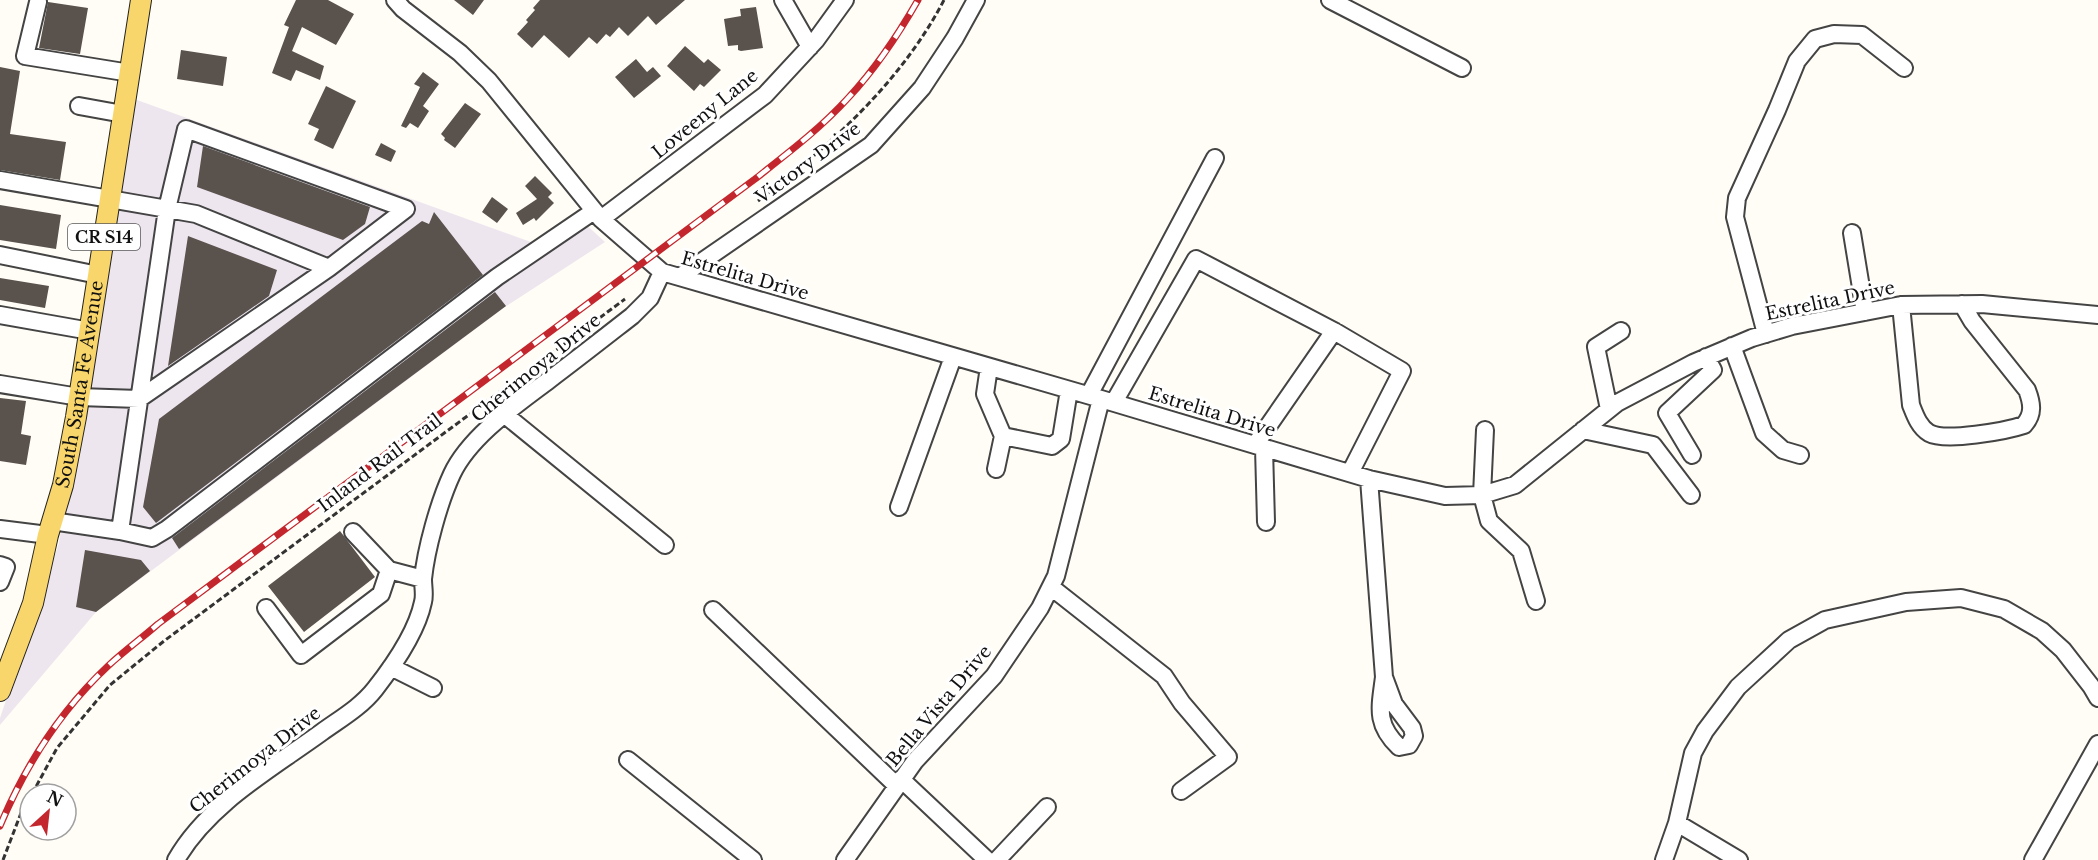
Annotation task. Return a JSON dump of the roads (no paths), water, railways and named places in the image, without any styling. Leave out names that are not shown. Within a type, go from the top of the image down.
[{"type":"main road","name":"South Santa Fe Avenue","points":[[0,691],[33,603],[50,528],[63,484],[90,331],[141,0]]},
{"type":"street","name":"Estrelita Drive","points":[[395,0],[403,9],[460,53],[489,81],[597,215],[662,272],[1102,399],[1350,474],[1445,496],[1482,495],[1515,485],[1609,409],[1627,398],[1706,357],[1792,326],[1901,305],[1982,304],[2098,315]]},
{"type":"street","points":[[783,0],[810,47]]},
{"type":"street","name":"Loveeny Lane","points":[[0,529],[50,528],[120,531],[152,538],[167,529],[497,277],[597,215],[765,95],[810,47],[846,0]]},
{"type":"street","name":"Victory Drive","points":[[681,276],[871,145],[922,88],[955,38],[976,0]]},
{"type":"street","points":[[1330,0],[1462,68]]},
{"type":"street","points":[[38,2],[25,56],[130,73]]},
{"type":"street","points":[[1766,334],[1735,217],[1737,198],[1778,110],[1797,61],[1815,39],[1834,34],[1862,35],[1904,68]]},
{"type":"street","points":[[79,105],[123,114]]},
{"type":"street","points":[[0,384],[79,398],[139,399],[329,268],[406,209],[186,129],[167,209],[139,399],[120,531]]},
{"type":"street","points":[[1102,399],[1215,158]]},
{"type":"street","points":[[0,180],[196,214],[329,268]]},
{"type":"street","points":[[1852,233],[1865,312]]},
{"type":"street","points":[[0,255],[99,274]]},
{"type":"street","points":[[1102,399],[1196,259],[1334,331],[1402,371],[1350,474]]},
{"type":"street","name":"Cherimoya Drive","points":[[176,860],[187,840],[197,829],[241,790],[355,708],[373,692],[391,667],[424,601],[423,579],[434,525],[452,473],[477,441],[504,414],[632,316],[650,298],[662,272]]},
{"type":"street","points":[[1901,305],[1911,405],[1922,427],[1929,433],[1939,436],[1991,433],[2024,425],[2032,410],[2032,402],[2027,390],[1972,321],[1962,304]]},
{"type":"street","points":[[0,315],[90,331]]},
{"type":"street","points":[[1266,522],[1259,446],[1334,331]]},
{"type":"street","points":[[1609,409],[1596,347],[1621,331]]},
{"type":"street","points":[[1732,346],[1764,433],[1783,450],[1800,455]]},
{"type":"street","points":[[898,507],[953,357]]},
{"type":"street","points":[[1692,455],[1666,413],[1713,370],[1706,357]]},
{"type":"street","points":[[989,367],[985,394],[1004,436],[996,469]]},
{"type":"street","points":[[1004,436],[1052,446],[1060,439],[1070,390]]},
{"type":"street","name":"Bella Vista Drive","points":[[849,853],[915,761],[994,676],[1040,608],[1056,576],[1102,399]]},
{"type":"street","points":[[504,414],[665,545]]},
{"type":"street","points":[[1485,430],[1482,495],[1489,521],[1521,552],[1536,601]]},
{"type":"street","points":[[1583,430],[1653,445],[1691,495]]},
{"type":"street","points":[[1369,479],[1384,676]]},
{"type":"street","points":[[352,532],[389,570],[423,579]]},
{"type":"street","points":[[0,565],[6,567],[0,582]]},
{"type":"street","points":[[266,608],[301,655],[381,594],[389,570]]},
{"type":"street","points":[[1051,586],[1164,676],[1182,703],[1228,756],[1181,791]]},
{"type":"street","points":[[1664,860],[1677,823],[1693,753],[1705,731],[1738,687],[1789,640],[1825,620],[1906,602],[1961,598],[2004,609],[2042,631],[2063,650],[2098,698]]},
{"type":"street","points":[[713,610],[899,783],[987,860]]},
{"type":"street","points":[[391,667],[433,688]]},
{"type":"street","points":[[2033,860],[2098,744]]},
{"type":"street","points":[[628,760],[753,860]]},
{"type":"street","points":[[997,860],[1047,807]]},
{"type":"street","points":[[1677,823],[1740,860]]},
{"type":"street","points":[[849,853],[865,860]]},
{"type":"railway","points":[[0,826],[21,782],[46,740],[75,701],[114,660],[158,624],[792,150],[859,86],[886,51],[918,0]]}]
